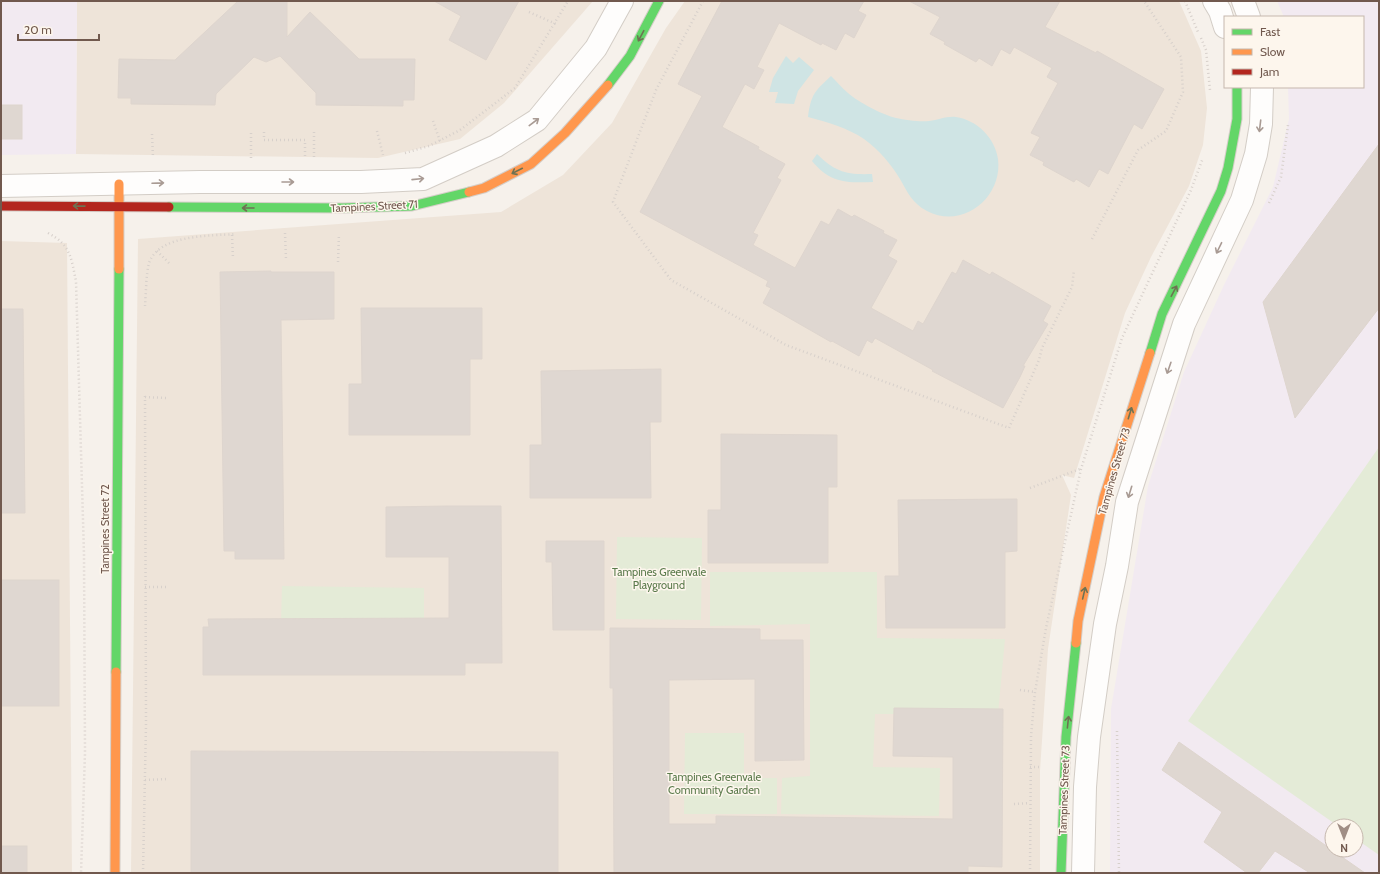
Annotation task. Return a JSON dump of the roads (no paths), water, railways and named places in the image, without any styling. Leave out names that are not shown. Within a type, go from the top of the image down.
[{"type":"street","points":[[1,186],[200,182],[361,182],[423,179],[496,146],[537,120],[596,48],[622,1]]},
{"type":"street","name":"Tampines Street 71","points":[[1,206],[343,208],[412,206],[437,201],[484,188],[531,164],[565,133],[619,72],[630,56],[659,1]]},
{"type":"street","points":[[1214,1],[1220,11],[1224,24]]},
{"type":"street","points":[[1243,1],[1249,16]]},
{"type":"street","name":"Tampines Street 73","points":[[1062,873],[1066,737],[1078,621],[1104,497],[1162,314],[1221,190],[1228,168],[1237,119],[1237,88]]},
{"type":"street","name":"Tampines Street 73","points":[[1083,873],[1085,787],[1089,737],[1105,624],[1117,566],[1127,502],[1184,324],[1242,200],[1256,154],[1261,124],[1262,88]]},
{"type":"street","name":"Tampines Street 72","points":[[115,873],[119,184]]},
{"type":"park label","name":"Tampines Greenvale Playground","points":[[659,578]]},
{"type":"park label","name":"Tampines Greenvale Community Garden","points":[[714,783]]}]
